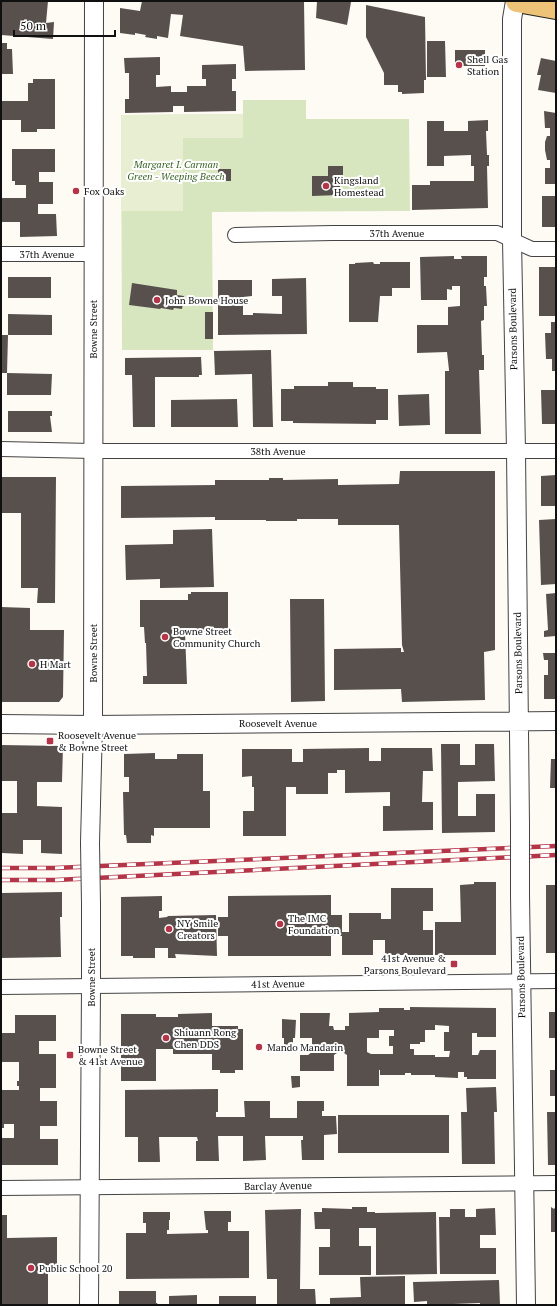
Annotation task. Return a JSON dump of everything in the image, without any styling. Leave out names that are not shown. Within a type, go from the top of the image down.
[{"type":"main road","points":[[516,1],[556,8]]},
{"type":"street","name":"Bowne Street","points":[[89,1305],[91,986],[90,842],[93,725],[92,450],[94,1]]},
{"type":"street","name":"Parsons Boulevard","points":[[516,1],[512,19],[512,240],[516,451],[523,1184],[526,1305]]},
{"type":"street","name":"37th Avenue","points":[[235,235],[497,233],[532,249],[556,249]]},
{"type":"street","name":"37th Avenue","points":[[1,254],[94,254]]},
{"type":"street","name":"38th Avenue","points":[[1,449],[556,450]]},
{"type":"street","name":"Roosevelt Avenue","points":[[1,724],[93,725],[556,721]]},
{"type":"street","name":"41st Avenue","points":[[1,987],[556,981]]},
{"type":"street","name":"Barclay Avenue","points":[[1,1188],[556,1184]]},
{"type":"green space","name":"Margaret I. Carman Green - Weeping Beech","points":[[243,100],[306,100],[306,119],[409,119],[410,211],[212,212],[213,350],[122,350],[121,115],[243,114]]},
{"type":"green space","points":[[243,114],[243,138],[183,138],[183,211],[121,211],[121,115]]},
{"type":"building","points":[[1,1],[48,1],[46,23],[54,22],[53,39],[1,35]]},
{"type":"building","points":[[142,1],[304,1],[305,70],[245,71],[243,46],[180,36],[183,15],[171,14],[168,38],[157,36],[157,39],[145,37],[146,35],[135,33],[135,35],[120,33],[120,8],[140,11]]},
{"type":"building","points":[[317,1],[351,2],[347,25],[316,18]]},
{"type":"building","points":[[366,5],[425,17],[426,80],[424,80],[424,93],[402,94],[402,92],[398,92],[398,85],[384,85],[384,73],[366,37]]},
{"type":"building","points":[[427,41],[445,41],[446,77],[427,77]]},
{"type":"building","points":[[1,43],[7,43],[7,49],[12,49],[13,74],[1,74]]},
{"type":"building","points":[[455,50],[485,50],[485,66],[455,66]]},
{"type":"building","points":[[160,57],[160,75],[156,75],[156,87],[171,86],[171,92],[187,92],[187,86],[206,86],[206,79],[202,79],[202,65],[236,64],[236,79],[232,79],[232,91],[236,91],[236,111],[184,112],[184,106],[173,106],[173,112],[125,113],[125,99],[129,99],[129,73],[125,73],[124,58]]},
{"type":"building","points":[[541,58],[556,61],[556,93],[538,90],[541,75],[537,75]]},
{"type":"building","points":[[33,79],[55,79],[55,129],[37,129],[37,132],[21,132],[21,120],[1,120],[1,101],[28,101],[28,83],[33,83]]},
{"type":"building","points":[[544,111],[556,113],[556,184],[545,184],[545,168],[550,168],[550,160],[547,160],[545,142],[547,136],[550,136],[550,128],[545,128]]},
{"type":"building","points":[[488,120],[488,131],[486,131],[487,155],[489,155],[489,166],[487,166],[488,208],[412,210],[412,185],[430,185],[430,181],[474,181],[474,166],[471,166],[471,155],[444,156],[444,166],[427,166],[427,121],[444,121],[444,131],[468,131],[468,121]]},
{"type":"building","points":[[12,149],[55,149],[55,172],[39,172],[39,182],[53,182],[53,204],[38,204],[38,214],[56,214],[57,236],[20,237],[20,222],[1,222],[1,198],[26,198],[26,185],[15,185],[15,181],[12,181]]},
{"type":"building","name":"Kingsland Homestead","points":[[328,166],[343,166],[343,176],[340,176],[340,195],[312,196],[312,176],[328,176]]},
{"type":"building","points":[[218,169],[231,169],[231,181],[218,181]]},
{"type":"building","points":[[542,196],[556,196],[556,227],[542,227]]},
{"type":"building","points":[[454,256],[454,259],[462,259],[461,256],[487,256],[487,277],[484,277],[484,286],[486,286],[487,306],[484,306],[484,320],[481,321],[484,370],[479,370],[481,434],[445,434],[445,371],[449,371],[447,352],[417,353],[417,325],[448,325],[448,307],[460,306],[460,286],[452,286],[452,290],[447,289],[447,300],[421,300],[420,257]]},
{"type":"building","points":[[373,262],[374,264],[380,264],[380,262],[410,262],[410,288],[392,288],[392,296],[380,296],[378,322],[349,322],[349,264]]},
{"type":"building","points":[[539,267],[556,267],[556,316],[539,316]]},
{"type":"building","points":[[8,277],[51,277],[51,298],[8,298]]},
{"type":"building","points":[[306,278],[307,334],[218,335],[218,280],[252,280],[252,296],[243,297],[243,315],[253,315],[253,313],[282,314],[282,296],[272,296],[272,279]]},
{"type":"building","name":"John Bowne House","points":[[132,283],[177,290],[177,295],[184,296],[182,309],[174,308],[173,310],[129,305]]},
{"type":"building","points":[[205,312],[213,312],[213,339],[205,339]]},
{"type":"building","points":[[8,314],[52,315],[52,335],[8,335]]},
{"type":"building","points":[[551,322],[556,322],[556,371],[552,371],[552,359],[546,359],[545,333],[551,333]]},
{"type":"building","points":[[1,335],[8,335],[7,373],[1,373]]},
{"type":"building","points":[[271,350],[273,427],[253,427],[252,374],[215,375],[214,351]]},
{"type":"building","points":[[201,357],[202,375],[199,375],[199,377],[155,377],[155,427],[133,427],[132,375],[125,375],[125,358]]},
{"type":"building","points":[[7,373],[52,374],[51,395],[7,395]]},
{"type":"building","points":[[328,382],[353,382],[353,387],[376,387],[376,389],[388,389],[388,420],[376,420],[376,424],[293,423],[293,421],[281,421],[281,389],[294,389],[294,386],[328,386]]},
{"type":"building","points":[[541,390],[556,390],[556,424],[542,424]]},
{"type":"building","points":[[429,394],[430,425],[399,426],[398,395]]},
{"type":"building","points":[[237,399],[238,427],[171,427],[171,400]]},
{"type":"building","points":[[8,411],[52,411],[52,416],[50,416],[52,432],[8,432]]},
{"type":"building","points":[[400,471],[495,471],[495,650],[484,652],[485,700],[402,702],[401,689],[334,690],[334,649],[401,648],[401,652],[404,652],[402,645],[399,525],[338,525],[338,519],[266,521],[215,520],[215,517],[121,518],[121,486],[215,485],[215,480],[269,480],[269,478],[283,478],[283,480],[338,479],[338,485],[399,484]]},
{"type":"building","points":[[556,475],[556,506],[541,506],[541,476]]},
{"type":"building","points":[[1,477],[56,477],[55,603],[37,603],[38,588],[21,588],[21,513],[1,513]]},
{"type":"building","points":[[556,519],[556,584],[541,585],[539,520]]},
{"type":"building","points":[[212,529],[214,587],[160,588],[160,579],[126,580],[125,545],[173,544],[173,530]]},
{"type":"building","name":"Bowne Street Community Church","points":[[191,592],[228,592],[228,632],[185,632],[187,684],[143,684],[143,676],[147,676],[146,643],[144,627],[140,627],[140,600],[188,600],[188,594],[191,594]]},
{"type":"building","points":[[556,593],[556,636],[544,637],[544,631],[548,630],[546,594]]},
{"type":"building","points":[[290,599],[324,599],[325,701],[291,702]]},
{"type":"building","name":"H Mart","points":[[1,607],[30,608],[30,630],[64,630],[63,697],[59,702],[1,702]]},
{"type":"building","points":[[543,653],[556,653],[556,699],[544,699],[544,675],[548,675],[548,660],[544,660]]},
{"type":"building","points":[[441,744],[460,744],[460,765],[475,765],[475,744],[494,744],[495,781],[458,782],[458,816],[476,816],[476,794],[495,794],[495,832],[442,833]]},
{"type":"building","points":[[1,745],[63,746],[62,782],[37,782],[37,806],[62,807],[62,854],[41,853],[41,840],[23,840],[23,854],[2,853],[2,813],[17,813],[17,781],[1,781]]},
{"type":"building","points":[[369,748],[369,761],[381,761],[381,748],[432,748],[433,771],[423,771],[422,802],[433,802],[433,830],[383,831],[383,806],[390,806],[390,792],[345,793],[345,770],[337,770],[337,773],[328,773],[328,794],[296,794],[296,787],[286,787],[286,836],[243,836],[243,811],[254,811],[254,787],[252,787],[252,776],[242,777],[242,749],[292,749],[292,762],[303,762],[303,749]]},
{"type":"building","points":[[155,753],[155,759],[177,759],[177,754],[203,754],[203,791],[210,791],[210,828],[154,828],[154,836],[151,835],[151,843],[127,843],[126,835],[124,835],[123,792],[129,792],[129,777],[124,777],[124,754]]},
{"type":"building","points":[[551,759],[556,759],[556,788],[550,788]]},
{"type":"building","points":[[474,882],[496,882],[496,955],[435,955],[435,922],[461,922],[460,885],[474,884]]},
{"type":"building","points":[[546,885],[556,885],[556,953],[546,953]]},
{"type":"building","name":"The IMC Foundation","points":[[391,888],[433,888],[433,911],[423,911],[423,930],[433,930],[433,955],[385,955],[385,940],[373,940],[373,955],[342,955],[342,936],[331,936],[331,956],[228,956],[228,936],[218,936],[218,917],[228,917],[228,896],[331,895],[331,915],[342,915],[342,932],[349,932],[349,913],[381,913],[381,919],[391,919]]},
{"type":"building","points":[[62,892],[62,917],[60,917],[61,957],[1,958],[1,893]]},
{"type":"building","name":"NY Smile Creators","points":[[162,896],[162,911],[159,911],[159,918],[168,916],[216,915],[217,956],[175,954],[176,958],[168,958],[168,948],[155,948],[155,958],[133,958],[133,956],[121,956],[121,897]]},
{"type":"building","points":[[410,1007],[496,1008],[496,1037],[477,1037],[477,1033],[472,1033],[472,1055],[478,1055],[480,1050],[496,1050],[496,1079],[467,1079],[467,1077],[464,1077],[464,1072],[458,1072],[458,1078],[435,1077],[435,1075],[411,1075],[411,1073],[405,1073],[405,1075],[380,1075],[379,1070],[379,1086],[347,1086],[347,1055],[344,1053],[337,1053],[334,1055],[334,1071],[300,1071],[300,1055],[308,1055],[312,1052],[312,1038],[300,1038],[300,1013],[330,1013],[329,1026],[333,1026],[334,1030],[345,1030],[345,1026],[349,1026],[349,1013],[379,1012],[379,1008],[404,1008],[404,1010],[410,1010]],"holes":[[[435,1025],[449,1026],[449,1032],[444,1032],[444,1051],[450,1051],[449,1057],[414,1055],[414,1049],[410,1049],[410,1044],[420,1044],[420,1042],[425,1042],[425,1030],[435,1030]],[[379,1030],[394,1030],[394,1036],[389,1036],[389,1046],[393,1046],[393,1054],[371,1054],[367,1052],[367,1038],[379,1038]]]},
{"type":"building","points":[[549,1012],[556,1012],[556,1038],[549,1038]]},
{"type":"building","name":"Shiuann Rong Chen DDS","points":[[212,1013],[212,1026],[238,1026],[238,1029],[243,1029],[243,1070],[235,1070],[235,1073],[220,1073],[220,1070],[212,1070],[212,1054],[173,1054],[173,1049],[156,1049],[156,1081],[121,1081],[121,1014],[156,1014],[156,1017],[178,1017],[178,1014]]},
{"type":"building","points":[[15,1015],[56,1015],[56,1041],[39,1041],[39,1054],[56,1054],[56,1088],[40,1088],[40,1101],[57,1101],[57,1126],[40,1126],[40,1139],[58,1139],[58,1165],[1,1165],[1,1138],[14,1138],[14,1124],[4,1124],[4,1128],[1,1128],[1,1090],[19,1090],[17,1081],[19,1081],[19,1062],[1,1062],[1,1033],[15,1033]]},
{"type":"building","points":[[282,1019],[296,1020],[293,1046],[284,1046],[284,1038],[282,1038]]},
{"type":"building","points":[[550,1070],[556,1070],[556,1096],[550,1096]]},
{"type":"building","points":[[291,1076],[300,1076],[300,1087],[292,1088]]},
{"type":"building","points":[[496,1087],[497,1112],[494,1112],[495,1164],[462,1164],[461,1112],[467,1112],[466,1088]]},
{"type":"building","points":[[218,1089],[218,1112],[216,1112],[216,1117],[245,1117],[244,1101],[270,1101],[270,1118],[297,1118],[297,1101],[324,1101],[324,1111],[322,1111],[322,1116],[336,1116],[337,1134],[324,1135],[324,1160],[302,1160],[301,1140],[303,1140],[303,1136],[265,1136],[266,1160],[243,1161],[243,1136],[218,1136],[219,1161],[196,1161],[197,1137],[159,1137],[160,1162],[138,1162],[138,1137],[125,1137],[125,1090]]},
{"type":"building","points":[[547,1112],[556,1112],[556,1165],[548,1165]]},
{"type":"building","points":[[338,1115],[449,1115],[449,1153],[338,1153]]},
{"type":"building","points":[[556,1206],[556,1232],[551,1232],[551,1207],[554,1209]]},
{"type":"building","points":[[352,1207],[367,1207],[367,1212],[375,1213],[436,1212],[437,1274],[376,1275],[376,1228],[359,1228],[359,1246],[371,1246],[371,1275],[319,1275],[319,1247],[330,1247],[330,1229],[315,1229],[314,1212],[322,1212],[322,1208],[352,1209]]},
{"type":"building","points":[[495,1208],[496,1235],[480,1235],[480,1248],[496,1248],[496,1274],[440,1274],[439,1217],[450,1217],[450,1209],[465,1209],[465,1217],[476,1217],[476,1209]]},
{"type":"building","points":[[301,1209],[300,1289],[315,1289],[316,1305],[277,1305],[277,1279],[267,1279],[265,1210]]},
{"type":"building","points":[[204,1211],[231,1211],[231,1222],[228,1222],[228,1231],[249,1231],[249,1278],[126,1279],[126,1233],[146,1233],[146,1223],[143,1223],[143,1212],[170,1212],[169,1230],[167,1230],[167,1234],[208,1233],[208,1230],[206,1230]]},
{"type":"building","name":"Public School 20","points":[[1,1215],[7,1215],[7,1238],[57,1237],[57,1273],[48,1273],[48,1305],[1,1305]]},
{"type":"building","points":[[405,1276],[405,1305],[330,1305],[330,1298],[361,1297],[360,1277]]},
{"type":"building","points":[[499,1280],[500,1305],[480,1305],[480,1303],[427,1305],[427,1301],[414,1302],[413,1282]]},
{"type":"building","points":[[119,1291],[156,1291],[156,1303],[158,1305],[119,1305]]},
{"type":"building","points":[[197,1295],[197,1305],[169,1305],[169,1296]]},
{"type":"building","points":[[219,1296],[256,1296],[256,1305],[219,1305]]},
{"type":"railway","points":[[1,868],[55,868],[556,846]]},
{"type":"railway","points":[[1,880],[56,880],[556,855]]},
{"type":"place","name":"Shell Gas Station","points":[[459,65]]},
{"type":"place","name":"Kingsland Homestead","points":[[326,186]]},
{"type":"place","name":"Fox Oaks","points":[[76,191]]},
{"type":"place","name":"John Bowne House","points":[[157,300]]},
{"type":"place","name":"Bowne Street Community Church","points":[[165,637]]},
{"type":"place","name":"H Mart","points":[[32,664]]},
{"type":"place","name":"Roosevelt Avenue & Bowne Street","points":[[50,741]]},
{"type":"place","name":"The IMC Foundation","points":[[280,924]]},
{"type":"place","name":"NY Smile Creators","points":[[169,929]]},
{"type":"place","name":"41st Avenue & Parsons Boulevard","points":[[454,964]]},
{"type":"place","name":"Shiuann Rong Chen DDS","points":[[166,1038]]},
{"type":"place","name":"Mando Mandarin","points":[[259,1047]]},
{"type":"place","name":"Bowne Street & 41st Avenue","points":[[70,1055]]},
{"type":"place","name":"Public School 20","points":[[31,1268]]}]
